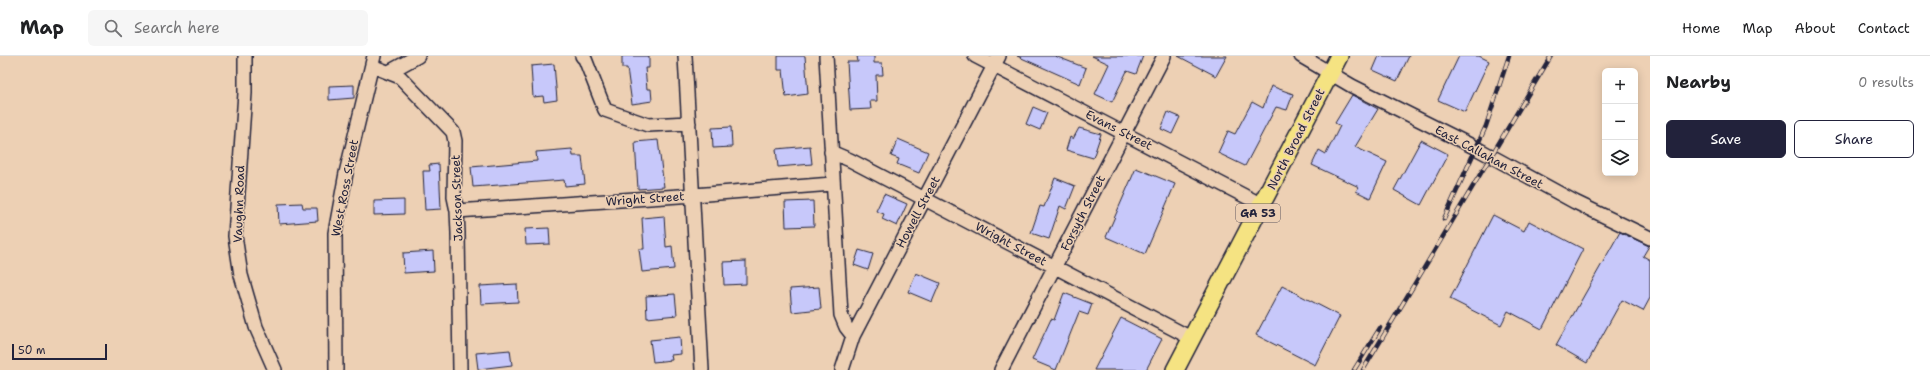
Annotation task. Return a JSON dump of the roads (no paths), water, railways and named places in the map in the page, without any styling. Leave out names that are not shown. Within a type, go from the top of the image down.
[{"type":"main road","name":"North Broad Street","points":[[1175,370],[1339,56]]},
{"type":"street","name":"Vaughn Road","points":[[245,56],[245,93],[235,236],[241,275],[256,327],[275,370]]},
{"type":"street","points":[[389,72],[418,56]]},
{"type":"street","points":[[582,56],[585,59],[605,110],[648,125],[689,123]]},
{"type":"street","points":[[685,56],[694,195],[702,370]]},
{"type":"street","points":[[826,56],[832,184],[841,315],[853,336]]},
{"type":"street","name":"Evans Street","points":[[975,56],[996,61],[1124,132],[1262,205]]},
{"type":"street","name":"Forsyth Street","points":[[1001,370],[1164,56]]},
{"type":"street","name":"East Callahan Street","points":[[1301,56],[1330,73],[1476,148],[1575,202],[1650,238]]},
{"type":"street","name":"Jackson Street","points":[[373,61],[400,78],[452,132],[455,141],[454,197],[457,212],[460,370]]},
{"type":"street","name":"West Ross Street","points":[[336,370],[335,233],[346,173],[373,61]]},
{"type":"street","name":"Howell Street","points":[[842,370],[853,336],[996,61]]},
{"type":"street","name":"Wright Street","points":[[831,152],[850,160],[1191,338]]},
{"type":"street","name":"Wright Street","points":[[457,212],[832,184]]},
{"type":"railway","points":[[1444,219],[1486,126],[1509,56]]},
{"type":"railway","points":[[1363,370],[1551,56]]},
{"type":"railway","points":[[1354,370],[1380,328]]}]
